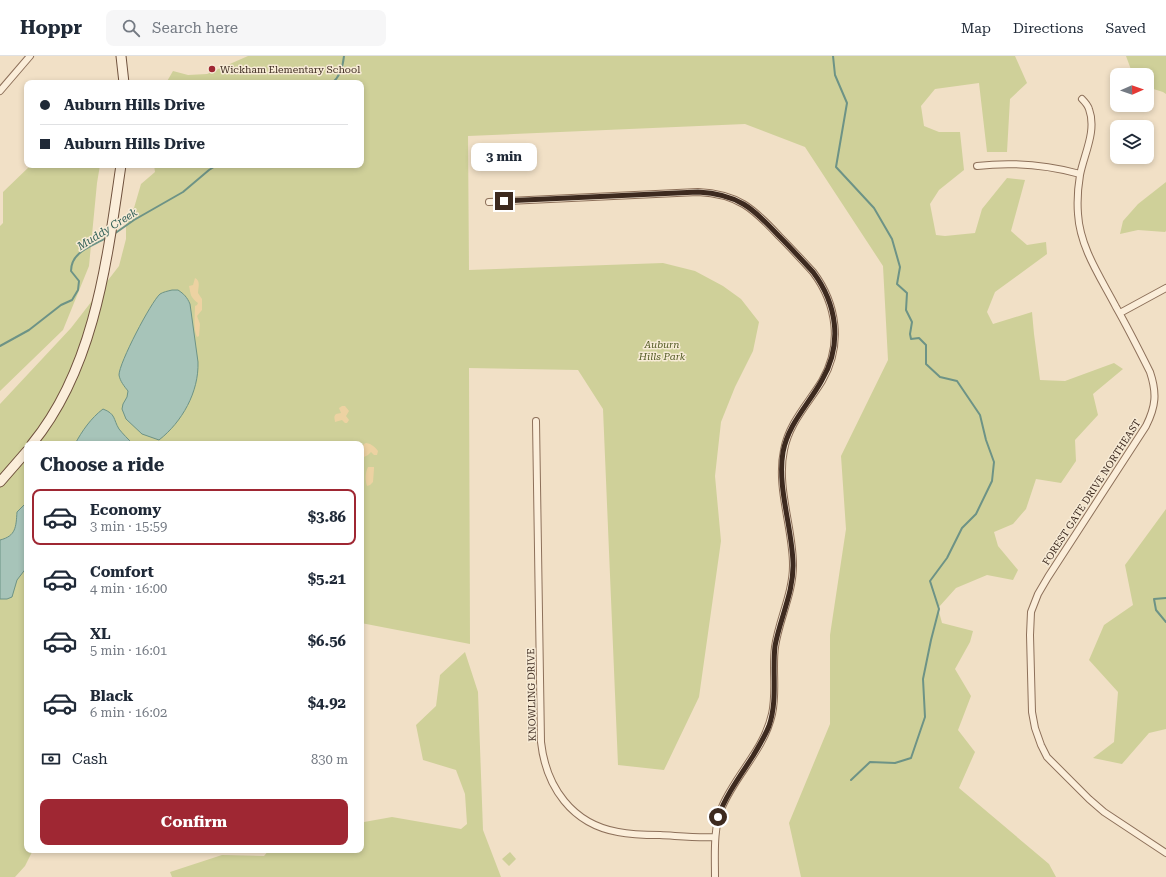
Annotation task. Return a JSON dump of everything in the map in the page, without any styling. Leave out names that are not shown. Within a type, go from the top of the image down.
[{"type":"main road","points":[[121,56],[124,80]]},
{"type":"main road","points":[[34,441],[60,403],[79,362],[93,318],[105,264],[121,168]]},
{"type":"main road","points":[[0,482],[24,454]]},
{"type":"street","points":[[0,91],[30,56]]},
{"type":"street","name":"FOREST GATE DRIVE NORTHEAST","points":[[1082,99],[1089,108],[1092,128],[1080,174],[1078,188],[1078,215],[1081,234],[1086,248],[1150,372],[1155,386],[1155,396],[1154,408],[1146,426],[1038,594],[1031,612],[1030,635],[1032,712],[1036,734],[1047,757],[1104,812],[1166,853]]},
{"type":"street","points":[[977,166],[1015,164],[1064,170],[1080,174]]},
{"type":"street","points":[[489,202],[698,192],[716,193],[743,203],[761,216],[813,272],[829,298],[835,325],[835,339],[832,358],[823,380],[794,423],[783,451],[782,480],[793,557],[793,571],[791,590],[775,646],[773,712],[769,726],[762,741],[722,807],[716,827],[715,877]]},
{"type":"street","points":[[1120,313],[1166,288]]},
{"type":"street","name":"KNOWLING DRIVE","points":[[536,421],[541,742],[544,762],[551,782],[567,805],[588,822],[599,827],[632,834],[715,837]]},
{"type":"green space","name":"Auburn Hills Park","points":[[248,56],[1015,56],[1027,83],[1010,99],[1007,152],[987,152],[979,83],[935,89],[921,106],[924,126],[939,132],[960,132],[964,170],[939,190],[930,204],[936,235],[945,236],[975,233],[982,209],[1007,178],[1025,180],[1011,231],[1027,245],[1046,242],[1047,254],[995,292],[987,312],[993,324],[1032,312],[1040,380],[1065,381],[1114,363],[1123,369],[1093,394],[1098,415],[1075,440],[1076,461],[1061,483],[1036,479],[1026,509],[1013,524],[994,532],[998,546],[1018,570],[1013,580],[987,575],[956,588],[938,608],[942,623],[973,631],[970,642],[955,669],[971,696],[958,730],[975,752],[959,788],[1049,864],[1056,877],[801,877],[789,823],[830,724],[830,635],[846,529],[841,456],[888,360],[883,266],[805,147],[745,124],[468,136],[469,270],[663,263],[695,271],[723,286],[741,299],[759,322],[753,351],[735,387],[721,422],[715,476],[721,541],[699,697],[664,770],[618,765],[603,409],[578,370],[469,368],[470,644],[364,624],[364,441],[24,441],[24,853],[32,853],[25,866],[15,877],[0,877],[0,404],[71,328],[119,266],[126,239],[126,215],[134,208],[141,184],[155,172],[154,168],[364,168],[364,80],[168,80],[173,71],[188,75],[207,74]]},
{"type":"green space","points":[[1126,56],[1166,56],[1166,94],[1154,89],[1154,68],[1130,68]]},
{"type":"green space","points":[[28,168],[100,168],[89,266],[63,330],[0,391],[0,226],[3,223],[3,192]]},
{"type":"green space","points":[[1166,182],[1166,231],[1138,230],[1120,234],[1123,221],[1138,204]]},
{"type":"green space","points":[[1166,509],[1166,729],[1149,733],[1122,764],[1093,758],[1114,742],[1118,692],[1089,660],[1104,625],[1133,605],[1125,565]]},
{"type":"green space","points":[[465,652],[478,692],[483,830],[501,877],[172,877],[170,872],[222,855],[264,856],[266,853],[364,853],[364,822],[392,817],[461,829],[467,824],[465,794],[456,770],[423,760],[416,725],[436,706],[440,675]]},
{"type":"green space","points":[[510,852],[516,859],[509,866],[502,859]]},
{"type":"sand","points":[[195,278],[199,282],[198,293],[202,299],[202,310],[197,316],[200,324],[199,336],[197,337],[195,330],[195,306],[198,303],[192,297],[189,286],[193,285]]},
{"type":"sand","points":[[345,406],[349,411],[346,416],[349,420],[347,423],[342,420],[335,422],[334,418],[336,414],[341,413],[339,408]]},
{"type":"sand","points":[[366,443],[372,445],[376,448],[378,451],[377,455],[374,455],[371,452],[364,457],[364,444]]},
{"type":"sand","points":[[368,467],[374,467],[374,469],[373,482],[367,486],[366,472]]},
{"type":"shaded area","points":[[172,290],[178,290],[182,293],[190,304],[198,362],[198,373],[196,384],[188,406],[175,424],[159,440],[142,434],[126,419],[122,409],[128,391],[119,375],[124,358],[150,308],[160,294]]},
{"type":"shaded area","points":[[103,409],[110,413],[114,417],[119,429],[130,441],[77,441],[95,416]]},
{"type":"shaded area","points":[[24,505],[24,571],[17,580],[12,597],[0,599],[0,540],[9,536],[14,530],[17,512]]},
{"type":"waterway","name":"Muddy Creek","points":[[335,80],[341,71],[344,56]]},
{"type":"waterway","points":[[833,56],[835,75],[847,103],[836,167],[874,208],[892,239],[900,267],[897,284],[907,293],[906,310],[912,322],[910,334],[911,339],[919,338],[926,345],[926,364],[940,377],[957,381],[980,415],[986,440],[994,462],[992,481],[976,514],[962,528],[947,558],[930,581],[939,609],[923,679],[925,717],[911,758],[895,763],[870,762],[851,780]]},
{"type":"waterway","name":"Muddy Creek","points":[[114,234],[134,220],[183,192],[212,168]]},
{"type":"waterway","name":"Muddy Creek","points":[[0,346],[29,330],[61,305],[72,300],[78,290],[79,281],[71,271],[72,264],[84,250],[106,238]]},
{"type":"waterway","points":[[1166,598],[1154,599],[1156,610],[1166,622]]},
{"type":"place","name":"Wickham Elementary School","points":[[212,69]]},
{"type":"route","points":[[504,201],[698,192],[716,193],[730,197],[743,203],[761,216],[813,272],[829,298],[835,325],[835,339],[832,358],[823,380],[790,430],[783,451],[782,480],[793,557],[793,578],[775,646],[773,712],[769,726],[762,741],[726,799],[718,817]]}]
